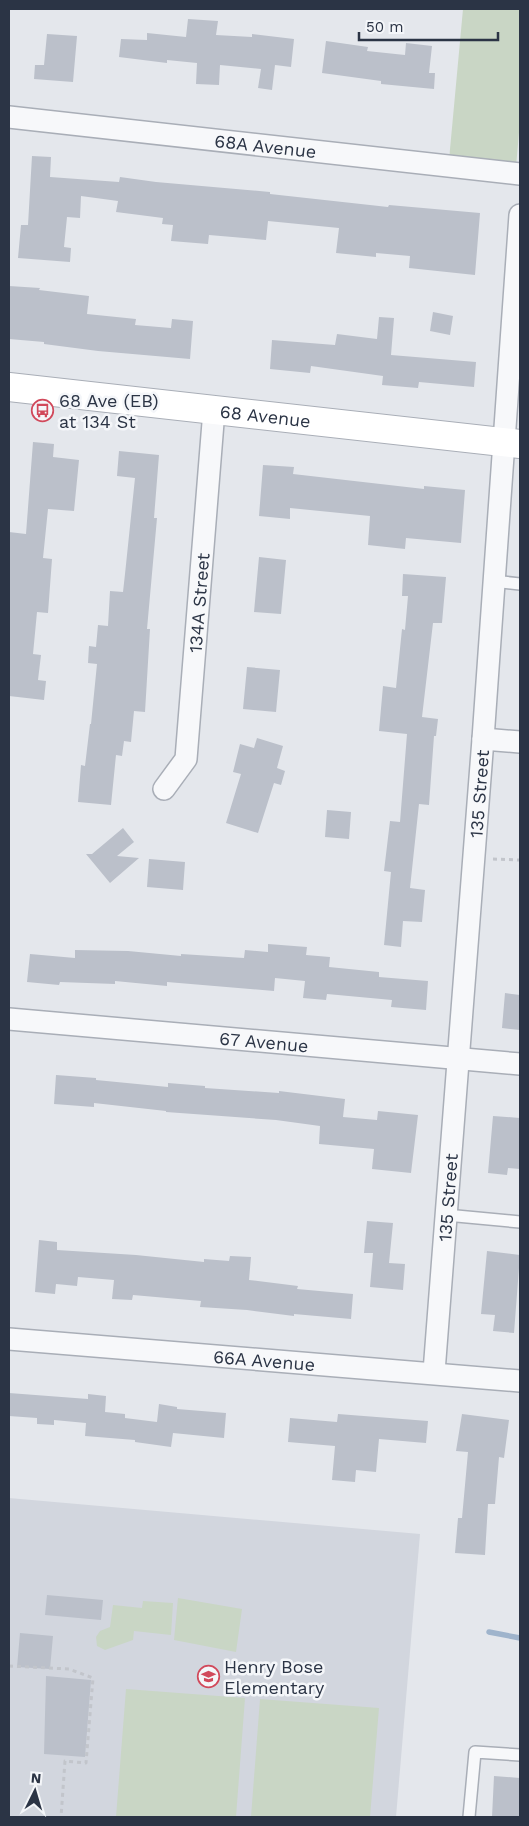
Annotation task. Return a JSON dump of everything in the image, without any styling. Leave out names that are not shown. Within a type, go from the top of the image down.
[{"type":"street","name":"68A Avenue","points":[[9,117],[520,174]]},
{"type":"street","name":"135 Street","points":[[434,1372],[483,739],[493,581],[512,444],[520,215]]},
{"type":"street","name":"68 Avenue","points":[[9,387],[512,444]]},
{"type":"street","name":"134A Street","points":[[164,788],[186,759],[214,410]]},
{"type":"street","points":[[483,739],[520,742]]},
{"type":"street","name":"67 Avenue","points":[[9,1019],[520,1064]]},
{"type":"street","name":"66A Avenue","points":[[9,1339],[520,1380]]},
{"type":"lane","points":[[493,581],[520,584]]},
{"type":"lane","points":[[446,1215],[520,1222]]},
{"type":"lane","points":[[469,1817],[475,1752],[520,1756]]},
{"type":"path","points":[[486,858],[520,860]]},
{"type":"path","points":[[9,1666],[69,1669],[93,1678],[86,1763],[65,1762],[61,1817]]},
{"type":"shaded area","name":"Henry Bose Elementary","points":[[9,1498],[420,1534],[396,1817],[9,1817]]},
{"type":"green space","points":[[463,9],[520,9],[520,121],[516,167],[449,160]]},
{"type":"green space","points":[[178,1598],[242,1609],[236,1652],[174,1640]]},
{"type":"green space","points":[[143,1601],[173,1603],[171,1635],[134,1631],[133,1640],[105,1650],[97,1646],[96,1637],[100,1631],[110,1627],[113,1605],[142,1608]]},
{"type":"green space","points":[[126,1689],[245,1698],[236,1817],[116,1817]]},
{"type":"green space","points":[[260,1699],[379,1708],[370,1817],[251,1817]]},
{"type":"building","points":[[188,19],[218,21],[216,35],[252,37],[252,34],[294,39],[291,67],[275,65],[272,90],[258,88],[261,69],[220,65],[219,85],[196,84],[197,63],[167,60],[167,63],[119,57],[121,39],[147,40],[147,33],[186,37]]},
{"type":"building","points":[[47,34],[77,36],[73,82],[34,79],[35,65],[44,65]]},
{"type":"building","points":[[326,41],[368,47],[367,51],[405,55],[406,43],[432,46],[429,73],[435,73],[434,89],[381,84],[381,81],[322,73]]},
{"type":"building","points":[[32,156],[51,157],[50,177],[119,182],[120,177],[270,192],[270,194],[388,207],[389,205],[480,213],[475,275],[409,268],[410,256],[376,253],[376,257],[336,253],[339,228],[268,221],[266,240],[209,235],[208,244],[171,241],[173,225],[162,224],[163,218],[116,212],[118,201],[81,196],[80,218],[67,217],[64,247],[71,248],[70,262],[18,258],[21,225],[28,225]]},
{"type":"building","points":[[9,286],[40,288],[39,290],[89,296],[87,314],[136,319],[135,325],[171,328],[172,319],[193,321],[190,359],[98,351],[44,344],[44,342],[9,339]]},
{"type":"building","points":[[433,312],[453,316],[450,335],[430,331]]},
{"type":"building","points":[[379,317],[394,318],[391,355],[476,362],[474,387],[419,382],[418,388],[382,385],[383,376],[311,366],[310,373],[270,369],[272,340],[335,345],[337,334],[377,339]]},
{"type":"building","points":[[33,442],[54,444],[53,457],[79,460],[74,511],[48,509],[43,558],[52,559],[48,613],[37,612],[33,654],[41,655],[38,680],[46,681],[44,700],[9,696],[9,532],[26,534]]},
{"type":"building","points":[[119,451],[159,455],[154,518],[157,518],[147,629],[150,629],[145,712],[134,711],[131,742],[124,741],[122,756],[116,755],[111,805],[78,802],[81,765],[85,766],[91,724],[97,664],[88,663],[89,646],[96,647],[98,625],[108,626],[110,591],[123,592],[135,478],[117,476]]},
{"type":"building","points":[[263,465],[294,467],[293,474],[424,489],[424,486],[465,490],[461,543],[406,538],[405,549],[368,545],[370,516],[290,508],[290,519],[259,516]]},
{"type":"building","points":[[259,557],[286,560],[281,614],[254,612]]},
{"type":"building","points":[[403,574],[446,577],[442,623],[433,623],[422,717],[438,719],[436,736],[434,736],[429,805],[419,804],[410,888],[425,890],[422,922],[403,921],[401,947],[384,945],[391,872],[384,871],[390,821],[400,822],[407,734],[379,731],[383,686],[396,688],[402,629],[405,630],[408,596],[402,596]]},
{"type":"building","points":[[247,667],[280,670],[276,712],[243,709]]},
{"type":"building","points":[[257,738],[283,746],[277,768],[285,771],[281,785],[274,783],[258,833],[226,823],[241,774],[233,772],[240,744],[254,748]]},
{"type":"building","points":[[327,810],[351,812],[349,839],[325,837]]},
{"type":"building","points":[[123,828],[134,842],[117,856],[139,858],[110,883],[86,854],[92,854]]},
{"type":"building","points":[[149,859],[185,862],[183,890],[147,887]]},
{"type":"building","points":[[268,944],[307,947],[306,955],[330,957],[329,967],[379,972],[379,977],[428,981],[426,1010],[391,1007],[392,1000],[327,994],[326,1000],[303,998],[305,981],[275,978],[274,991],[167,982],[167,986],[115,981],[115,984],[60,982],[59,985],[27,982],[30,954],[75,958],[75,950],[128,951],[181,956],[181,954],[244,958],[245,950],[268,952]]},
{"type":"building","points":[[505,993],[520,995],[520,1030],[502,1028]]},
{"type":"building","points":[[56,1075],[168,1087],[168,1083],[205,1086],[205,1088],[279,1093],[279,1091],[345,1099],[343,1117],[377,1120],[378,1111],[418,1115],[411,1173],[372,1169],[374,1149],[319,1144],[320,1126],[276,1120],[166,1112],[94,1103],[94,1107],[54,1104]]},
{"type":"building","points":[[493,1116],[520,1118],[520,1169],[508,1168],[507,1175],[488,1173]]},
{"type":"building","points":[[367,1221],[393,1223],[389,1263],[405,1264],[403,1290],[370,1287],[373,1253],[364,1253]]},
{"type":"building","points":[[39,1240],[57,1242],[57,1250],[204,1262],[204,1259],[229,1261],[230,1256],[251,1257],[249,1280],[298,1286],[297,1289],[353,1294],[351,1319],[294,1314],[294,1316],[200,1307],[201,1301],[133,1295],[132,1300],[112,1299],[114,1280],[78,1277],[77,1286],[56,1284],[55,1294],[35,1292]]},
{"type":"building","points":[[487,1251],[520,1255],[514,1333],[493,1331],[495,1315],[481,1314]]},
{"type":"building","points":[[9,1393],[88,1399],[88,1394],[106,1396],[105,1412],[125,1414],[125,1418],[157,1422],[159,1404],[177,1407],[177,1409],[226,1413],[224,1438],[173,1433],[171,1447],[135,1442],[135,1440],[85,1436],[86,1423],[54,1420],[54,1425],[37,1424],[37,1418],[9,1416]]},
{"type":"building","points":[[338,1414],[428,1421],[426,1443],[379,1439],[376,1472],[356,1470],[355,1482],[332,1480],[335,1446],[288,1442],[290,1418],[337,1422]]},
{"type":"building","points":[[462,1414],[509,1420],[504,1458],[499,1457],[495,1504],[488,1504],[485,1555],[455,1553],[458,1518],[462,1518],[468,1452],[456,1451]]},
{"type":"building","points":[[47,1595],[103,1600],[101,1620],[45,1615]]},
{"type":"building","points":[[20,1633],[53,1636],[50,1669],[17,1667]]},
{"type":"building","points":[[46,1676],[91,1680],[85,1757],[44,1754]]},
{"type":"building","points":[[494,1776],[520,1778],[520,1817],[492,1817]]},
{"type":"waterway","points":[[489,1632],[520,1638]]},
{"type":"place","name":"68 Ave (EB) at 134 St","points":[[43,410]]},
{"type":"place","name":"Henry Bose Elementary","points":[[208,1676]]}]
